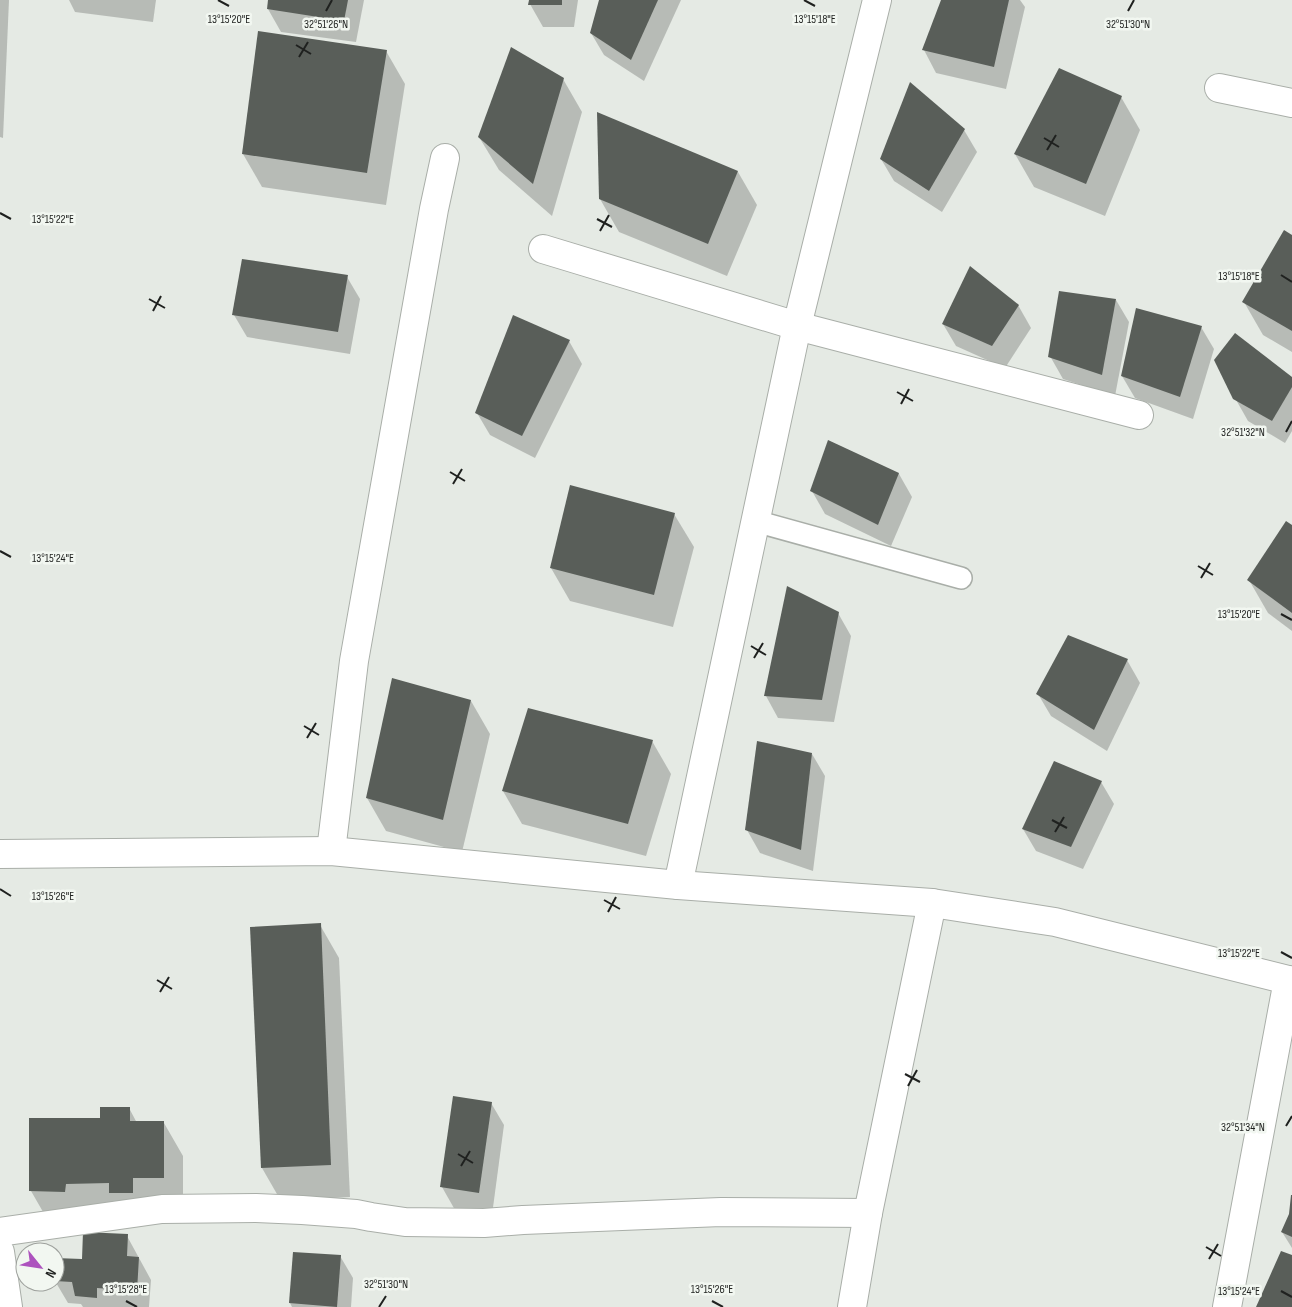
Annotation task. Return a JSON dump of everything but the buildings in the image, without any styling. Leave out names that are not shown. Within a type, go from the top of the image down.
[{"type":"street","points":[[678,885],[797,326],[877,0]]},
{"type":"street","points":[[1219,88],[1292,103]]},
{"type":"street","points":[[331,851],[354,661],[434,209],[445,158]]},
{"type":"street","points":[[543,249],[797,326],[1139,415]]},
{"type":"street","points":[[0,854],[331,851],[678,885],[932,903],[1055,922],[1290,980],[1227,1307]]},
{"type":"street","points":[[852,1307],[868,1214],[932,903]]},
{"type":"street","points":[[0,1232],[162,1209],[256,1208],[302,1210],[356,1214],[371,1218],[406,1222],[484,1223],[721,1212],[868,1214]]},
{"type":"street","points":[[0,1252],[8,1307]]},
{"type":"lane","points":[[755,521],[961,578]]}]
